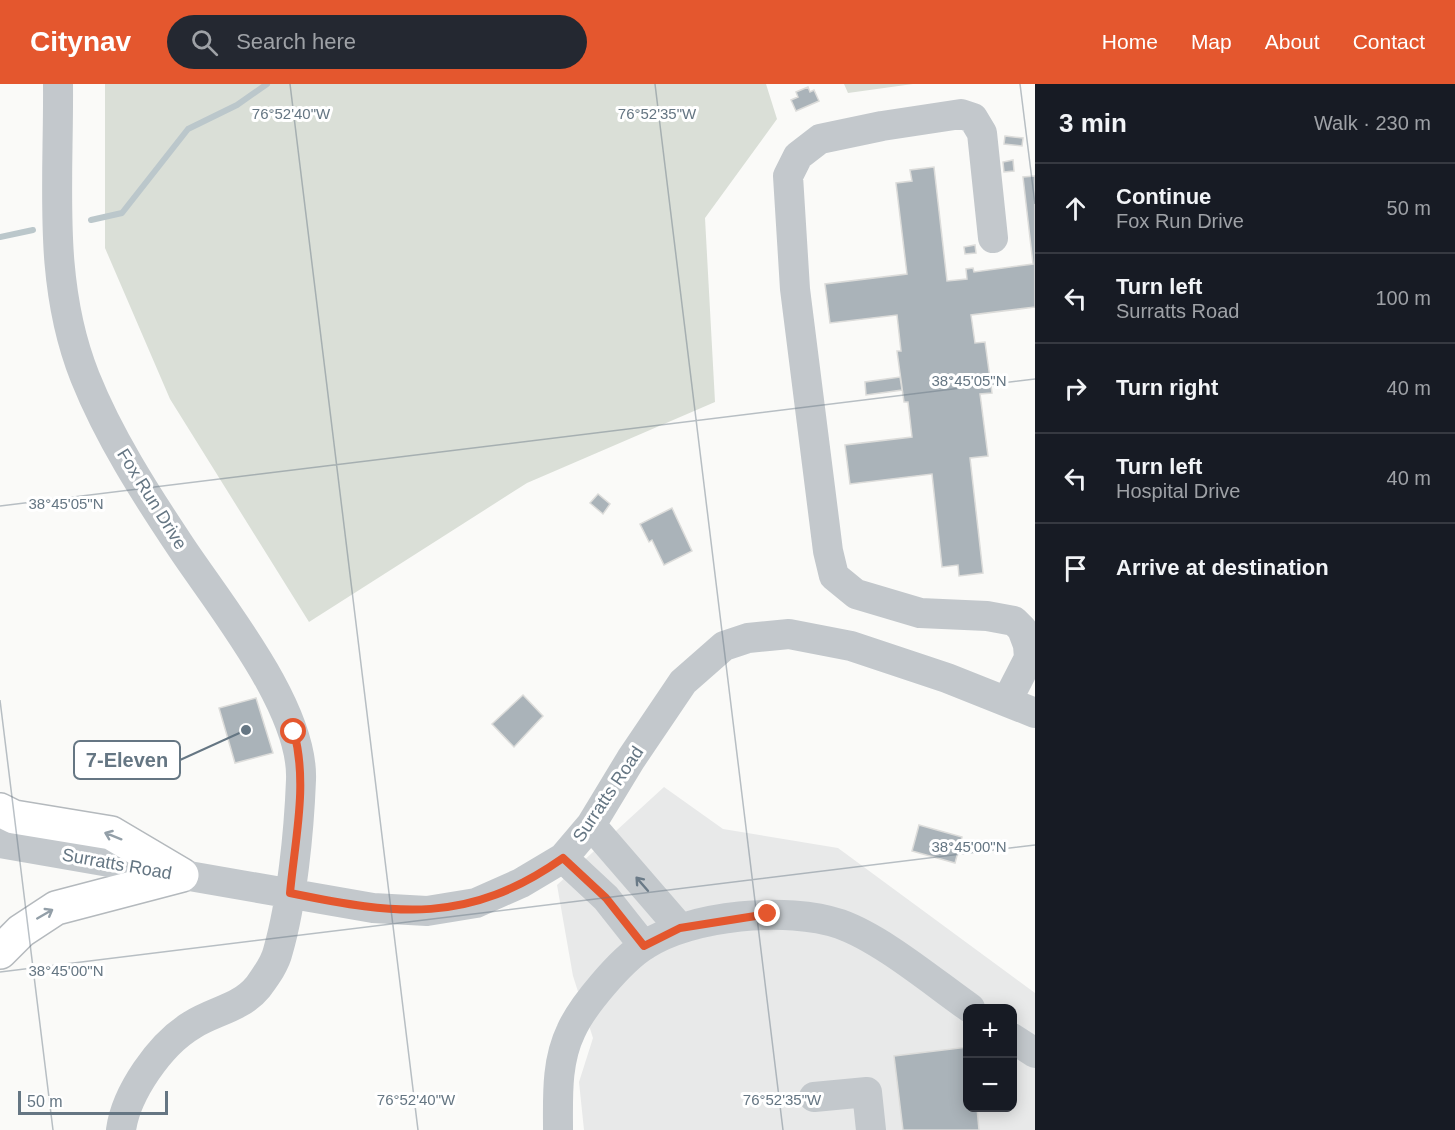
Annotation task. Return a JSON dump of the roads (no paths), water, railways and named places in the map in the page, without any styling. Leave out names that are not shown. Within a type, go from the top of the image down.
[{"type":"highway","points":[[0,810],[14,817],[111,833],[182,875]]},
{"type":"highway","points":[[0,952],[21,931],[56,908],[182,875]]},
{"type":"street","name":"Fox Run Drive","points":[[58,84],[56,233],[62,299],[75,349],[108,427],[136,476],[281,699],[301,758],[290,893],[278,952],[263,979],[249,996],[214,1016],[194,1024],[168,1046],[133,1091],[126,1105],[121,1130]]},
{"type":"street","points":[[993,238],[982,133],[973,118],[961,114],[882,126],[820,139],[798,156],[788,176],[801,339],[828,550],[834,576],[856,594],[920,613],[987,616],[1014,621],[1022,629],[1028,645],[1029,658],[1007,701]]},
{"type":"street","name":"Surratts Road","points":[[0,843],[373,908],[427,911],[476,903],[494,896],[563,858],[591,825],[630,759],[683,682],[724,646],[748,638],[789,634],[851,646],[947,678],[1035,712]]},
{"type":"street","points":[[591,825],[680,928]]},
{"type":"street","points":[[563,858],[606,898],[644,946]]},
{"type":"street","points":[[558,1130],[558,1083],[571,1030],[604,984],[644,946],[680,928],[768,914],[839,924],[896,957],[964,1004]]},
{"type":"street","points":[[1017,1041],[1035,1053]]},
{"type":"street","points":[[814,1097],[867,1092],[871,1130]]},
{"type":"waterway","points":[[91,220],[122,213],[188,129],[237,105],[267,84]]},
{"type":"waterway","points":[[0,237],[33,230]]},
{"type":"place","name":"7-Eleven","points":[[246,730]]}]
